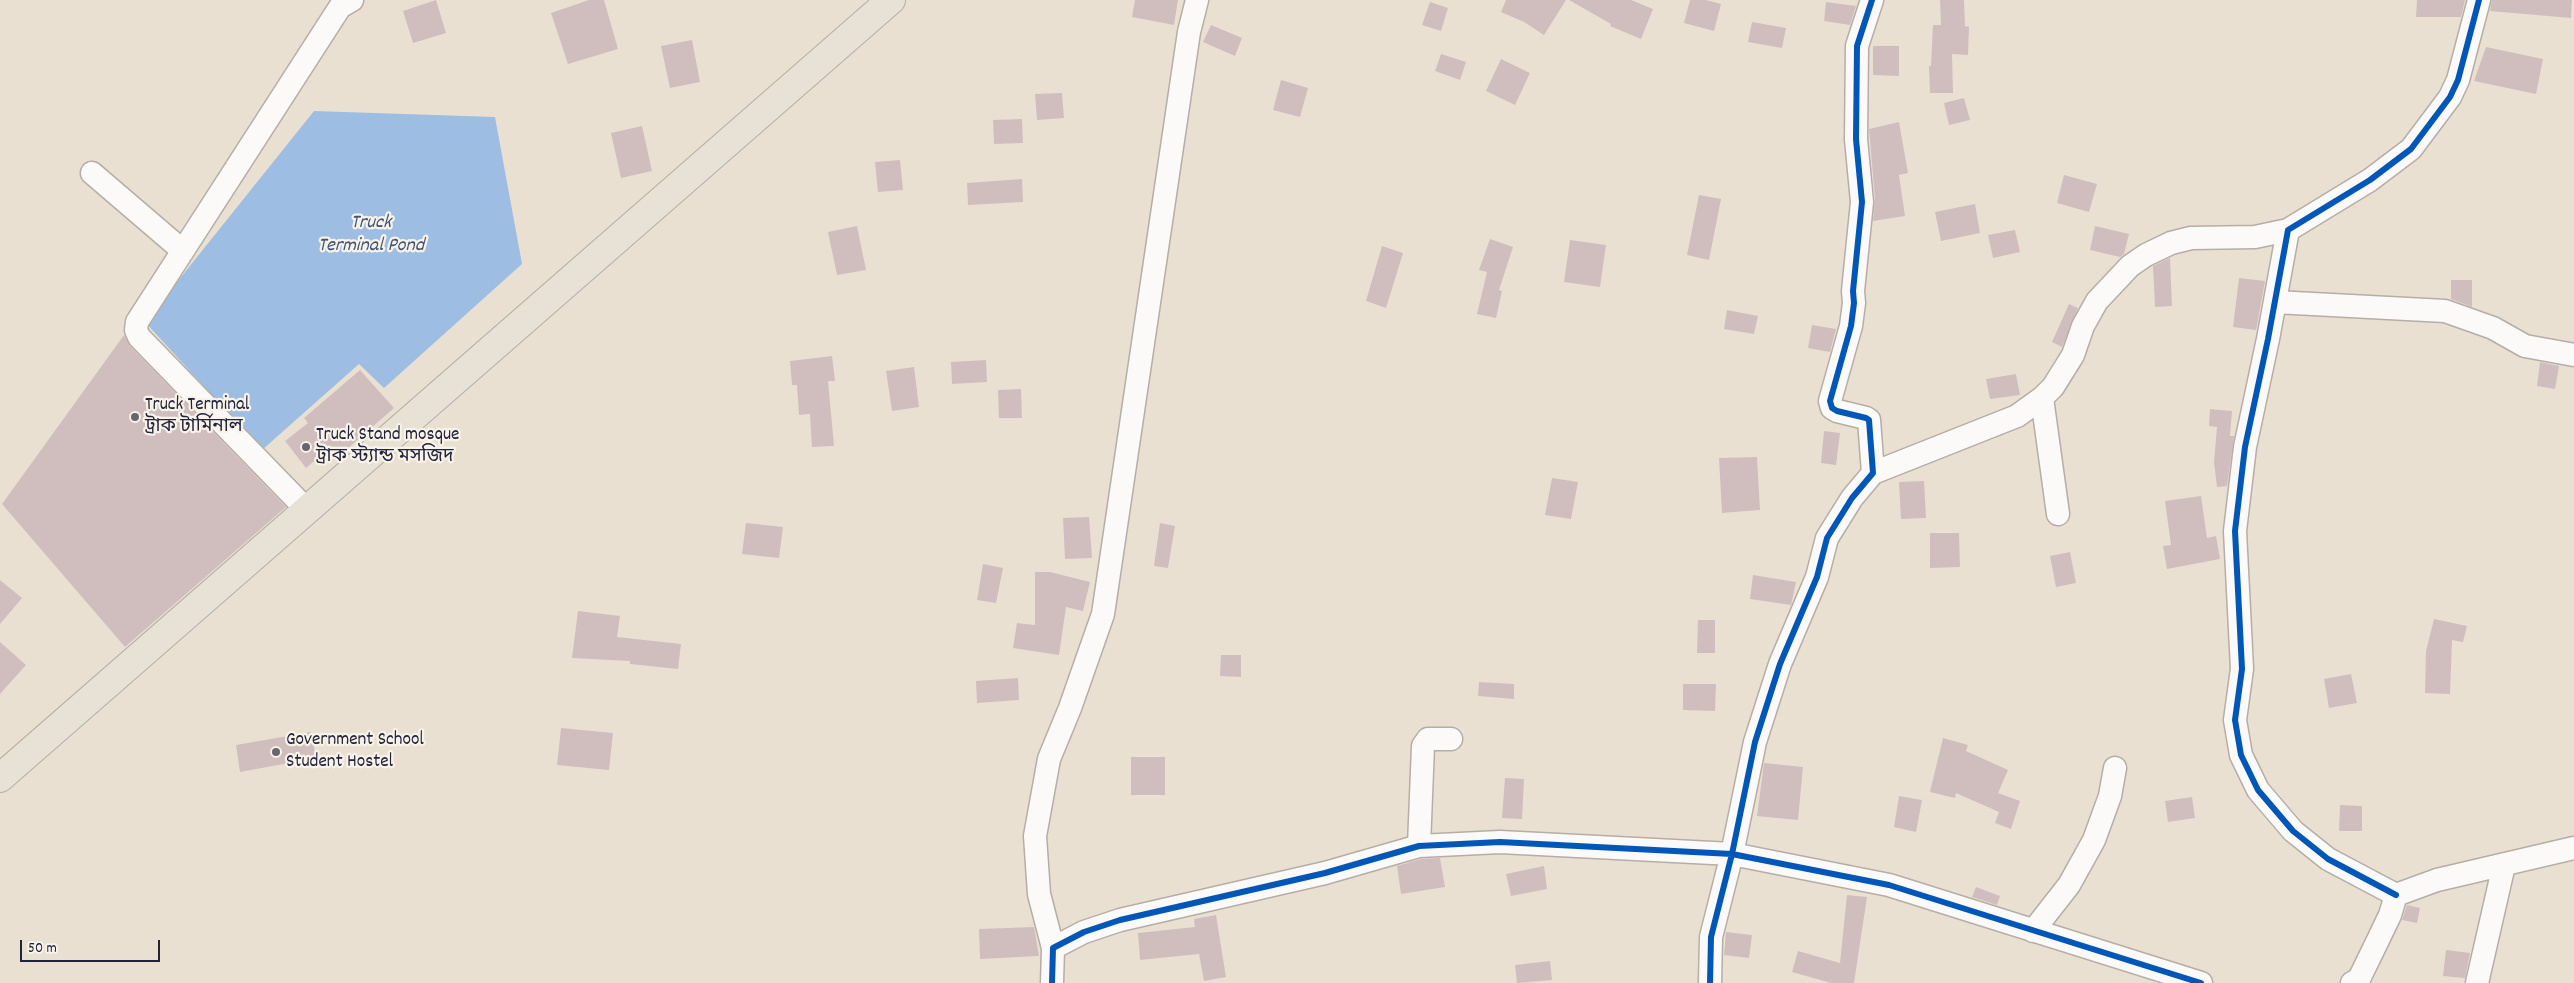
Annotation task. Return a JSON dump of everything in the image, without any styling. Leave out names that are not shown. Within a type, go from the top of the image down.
[{"type":"highway","points":[[0,778],[891,0]]},
{"type":"street","points":[[306,509],[139,337],[136,330],[137,322],[340,7],[352,0]]},
{"type":"street","points":[[1052,983],[1053,948],[1039,894],[1035,836],[1049,759],[1070,708],[1103,614],[1189,32],[1197,0]]},
{"type":"street","points":[[1872,0],[1857,46],[1856,139],[1862,202],[1854,303],[1851,326],[1830,401],[1832,408],[1837,411],[1869,420],[1874,473]]},
{"type":"street","points":[[1710,983],[1711,937],[1732,854],[1755,742],[1780,664],[1817,577],[1828,538],[1852,498],[1874,473],[2017,416],[2042,398],[2053,386],[2073,355],[2083,326],[2097,300],[2138,260],[2171,243],[2190,238],[2255,237],[2288,230],[2370,180],[2411,149],[2450,97],[2458,80],[2479,0]]},
{"type":"street","points":[[92,173],[183,251]]},
{"type":"street","points":[[2288,230],[2245,447],[2235,531],[2242,669],[2235,720],[2241,756],[2258,790],[2293,831],[2328,859],[2396,895],[2437,880],[2574,848]]},
{"type":"street","points":[[2275,302],[2445,311],[2494,328],[2525,346],[2574,355]]},
{"type":"street","points":[[2042,398],[2058,514]]},
{"type":"street","points":[[1419,846],[1423,746],[1428,739],[1452,739]]},
{"type":"street","points":[[2033,931],[2069,885],[2094,840],[2110,796],[2115,768]]},
{"type":"street","points":[[1053,948],[1084,932],[1120,920],[1325,873],[1419,846],[1500,842],[1732,854],[1889,885],[2201,983]]},
{"type":"street","points":[[2477,983],[2504,865]]},
{"type":"street","points":[[2352,983],[2359,979],[2390,915],[2396,895]]},
{"type":"water","name":"Truck Terminal Pond","points":[[314,111],[495,117],[522,264],[384,388],[359,364],[262,450],[145,322]]},
{"type":"building","points":[[436,0],[446,33],[413,43],[403,11]]},
{"type":"building","points":[[589,0],[604,0],[618,49],[568,64],[551,13]]},
{"type":"building","points":[[1135,0],[1178,0],[1174,25],[1132,17]]},
{"type":"building","points":[[1506,0],[1566,0],[1544,35],[1524,22],[1501,12]]},
{"type":"building","points":[[1569,0],[1631,0],[1653,9],[1641,39],[1610,26],[1611,24]]},
{"type":"building","points":[[1690,0],[1706,0],[1721,4],[1714,31],[1684,23]]},
{"type":"building","points":[[1940,0],[1964,0],[1965,26],[1969,27],[1968,55],[1952,54],[1953,93],[1930,93],[1929,66],[1931,66],[1933,25],[1941,25]]},
{"type":"building","points":[[2417,0],[2465,0],[2461,17],[2416,17]]},
{"type":"building","points":[[2492,0],[2572,0],[2571,18],[2490,11]]},
{"type":"building","points":[[1430,2],[1448,8],[1441,31],[1422,25]]},
{"type":"building","points":[[1826,2],[1856,6],[1850,25],[1824,21]]},
{"type":"building","points":[[1752,22],[1786,28],[1782,48],[1748,42]]},
{"type":"building","points":[[1211,25],[1242,38],[1235,56],[1203,42]]},
{"type":"building","points":[[692,40],[700,82],[670,88],[661,46]]},
{"type":"building","points":[[1873,46],[1899,46],[1899,76],[1873,75]]},
{"type":"building","points":[[2486,47],[2543,59],[2536,94],[2474,81]]},
{"type":"building","points":[[1441,54],[1466,62],[1460,80],[1435,71]]},
{"type":"building","points":[[1501,59],[1530,73],[1515,105],[1486,91]]},
{"type":"building","points":[[1281,80],[1308,88],[1300,117],[1273,110]]},
{"type":"building","points":[[1062,93],[1064,118],[1037,120],[1035,94]]},
{"type":"building","points":[[1964,98],[1970,120],[1949,125],[1944,103]]},
{"type":"building","points":[[1022,119],[1023,143],[994,144],[993,120]]},
{"type":"building","points":[[1899,122],[1908,173],[1899,175],[1905,216],[1873,221],[1875,199],[1869,129]]},
{"type":"building","points":[[642,126],[652,171],[621,178],[611,133]]},
{"type":"building","points":[[900,160],[903,190],[878,192],[875,162]]},
{"type":"building","points":[[2064,175],[2097,184],[2089,212],[2057,203]]},
{"type":"building","points":[[1022,179],[1023,202],[968,205],[967,183]]},
{"type":"building","points":[[1699,195],[1721,199],[1709,260],[1687,255]]},
{"type":"building","points":[[1975,204],[1980,233],[1941,241],[1935,212]]},
{"type":"building","points":[[857,226],[866,270],[837,275],[828,232]]},
{"type":"building","points":[[2095,226],[2129,234],[2124,254],[2120,257],[2090,250]]},
{"type":"building","points":[[2015,230],[2020,252],[1993,258],[1988,235]]},
{"type":"building","points":[[1490,239],[1513,247],[1499,290],[1502,291],[1496,318],[1477,314],[1487,272],[1479,270]]},
{"type":"building","points":[[1570,240],[1606,245],[1600,287],[1564,282]]},
{"type":"building","points":[[1382,246],[1403,253],[1386,308],[1366,301]]},
{"type":"building","points":[[2170,258],[2172,306],[2155,307],[2153,266]]},
{"type":"building","points":[[2239,278],[2265,281],[2256,330],[2233,327]]},
{"type":"building","points":[[2451,280],[2472,280],[2472,307],[2451,299]]},
{"type":"building","points":[[2069,304],[2078,308],[2062,347],[2052,342]]},
{"type":"building","points":[[1727,310],[1758,316],[1754,334],[1724,329]]},
{"type":"building","points":[[1812,325],[1836,329],[1830,352],[1808,348]]},
{"type":"building","name":"Truck Terminal ট্রাক টার্মিনাল","points":[[124,335],[130,346],[286,507],[125,647],[2,504]]},
{"type":"building","points":[[832,356],[835,381],[828,381],[834,446],[812,447],[810,414],[799,415],[797,385],[792,385],[790,361]]},
{"type":"building","points":[[986,360],[987,382],[952,384],[951,362]]},
{"type":"building","points":[[2540,362],[2559,366],[2555,389],[2537,386]]},
{"type":"building","points":[[914,367],[919,407],[892,411],[886,371]]},
{"type":"building","points":[[360,370],[394,408],[338,457],[330,448],[306,468],[285,441],[308,423],[304,418]]},
{"type":"building","points":[[2016,374],[2020,395],[1990,399],[1986,379]]},
{"type":"building","points":[[1021,389],[1022,418],[999,418],[998,390]]},
{"type":"building","points":[[2210,409],[2232,411],[2230,436],[2234,436],[2227,486],[2217,487],[2214,462],[2217,427],[2209,426]]},
{"type":"building","points":[[1824,431],[1840,433],[1836,465],[1821,463]]},
{"type":"building","points":[[1757,457],[1760,510],[1722,513],[1719,458]]},
{"type":"building","points":[[1552,478],[1578,482],[1571,519],[1545,515]]},
{"type":"building","points":[[1924,481],[1926,518],[1901,519],[1899,482]]},
{"type":"building","points":[[2201,496],[2207,538],[2216,536],[2220,559],[2167,569],[2163,546],[2171,545],[2165,501]]},
{"type":"building","points":[[1089,517],[1092,558],[1065,559],[1063,518]]},
{"type":"building","points":[[746,523],[783,527],[779,558],[742,554]]},
{"type":"building","points":[[1160,523],[1175,526],[1168,568],[1154,566]]},
{"type":"building","points":[[1930,533],[1959,533],[1960,567],[1930,568]]},
{"type":"building","points":[[2070,552],[2076,583],[2056,587],[2050,556]]},
{"type":"building","points":[[983,564],[1003,568],[996,603],[977,600]]},
{"type":"building","points":[[1035,572],[1050,572],[1090,582],[1083,611],[1066,607],[1059,655],[1013,648],[1017,623],[1035,625]]},
{"type":"building","points":[[1753,575],[1796,582],[1791,605],[1750,599]]},
{"type":"building","points":[[0,580],[22,598],[0,624]]},
{"type":"building","points":[[578,611],[620,616],[617,637],[681,644],[678,669],[630,664],[630,661],[572,658]]},
{"type":"building","points":[[2434,619],[2467,626],[2463,642],[2452,640],[2450,694],[2425,693],[2426,651]]},
{"type":"building","points":[[1698,620],[1715,620],[1715,653],[1697,653]]},
{"type":"building","points":[[0,642],[26,665],[0,694]]},
{"type":"building","points":[[1221,655],[1241,655],[1241,677],[1220,676]]},
{"type":"building","points":[[2351,674],[2357,703],[2329,708],[2324,679]]},
{"type":"building","points":[[1018,678],[1019,700],[977,703],[976,681]]},
{"type":"building","points":[[1479,682],[1514,684],[1514,699],[1478,696]]},
{"type":"building","points":[[1683,684],[1716,684],[1715,711],[1683,710]]},
{"type":"building","points":[[561,728],[613,733],[609,770],[557,765]]},
{"type":"building","name":"Government School Student Hostel","points":[[311,732],[316,758],[240,772],[236,745]]},
{"type":"building","points":[[1943,738],[1968,745],[1966,751],[2008,770],[1998,793],[2020,801],[2011,829],[1995,823],[1999,812],[1956,793],[1955,798],[1930,792]]},
{"type":"building","points":[[1131,757],[1165,757],[1165,795],[1131,795]]},
{"type":"building","points":[[1764,763],[1803,767],[1798,820],[1757,816]]},
{"type":"building","points":[[1505,778],[1524,779],[1522,819],[1502,818]]},
{"type":"building","points":[[1899,796],[1922,800],[1916,832],[1894,827]]},
{"type":"building","points":[[2192,797],[2195,818],[2168,822],[2165,801]]},
{"type":"building","points":[[2340,805],[2362,806],[2362,831],[2339,831]]},
{"type":"building","points":[[1440,858],[1445,887],[1401,894],[1397,866],[1421,859]]},
{"type":"building","points":[[1544,866],[1547,889],[1511,896],[1506,874]]},
{"type":"building","points":[[1976,887],[2000,896],[1997,905],[1972,897]]},
{"type":"building","points":[[1847,895],[1867,897],[1854,983],[1831,983],[1792,972],[1798,951],[1840,963]]},
{"type":"building","points":[[2407,905],[2420,908],[2417,923],[2402,920]]},
{"type":"building","points":[[1216,915],[1226,977],[1204,981],[1199,954],[1140,960],[1138,933],[1195,927],[1194,919]]},
{"type":"building","points":[[1034,927],[1039,956],[980,959],[979,929]]},
{"type":"building","points":[[1726,932],[1752,935],[1749,958],[1724,955]]},
{"type":"building","points":[[2446,950],[2470,953],[2465,978],[2443,976]]},
{"type":"building","points":[[1550,961],[1552,980],[1517,983],[1515,965]]},
{"type":"cycle path","points":[[1710,983],[1711,937],[1732,854],[1755,742],[1780,664],[1817,577],[1827,538],[1852,498],[1873,473],[1869,420],[1837,411],[1832,408],[1830,401],[1851,326],[1854,303],[1853,291],[1862,202],[1856,139],[1857,46],[1872,0]]},
{"type":"cycle path","points":[[2396,895],[2328,859],[2293,831],[2258,790],[2241,755],[2235,720],[2242,669],[2235,531],[2245,447],[2268,339],[2288,230],[2370,180],[2411,149],[2450,97],[2458,80],[2479,0]]},
{"type":"cycle path","points":[[1052,983],[1053,948],[1084,932],[1120,920],[1325,873],[1419,846],[1500,842],[1732,854],[1889,885],[2201,983]]},
{"type":"place","name":"Truck Terminal ট্রাক টার্মিনাল","points":[[135,417]]},
{"type":"place","name":"Truck Stand mosque ট্রাক স্ট্যান্ড মসজিদ","points":[[306,447]]},
{"type":"place","name":"Government School Student Hostel","points":[[276,752]]}]
